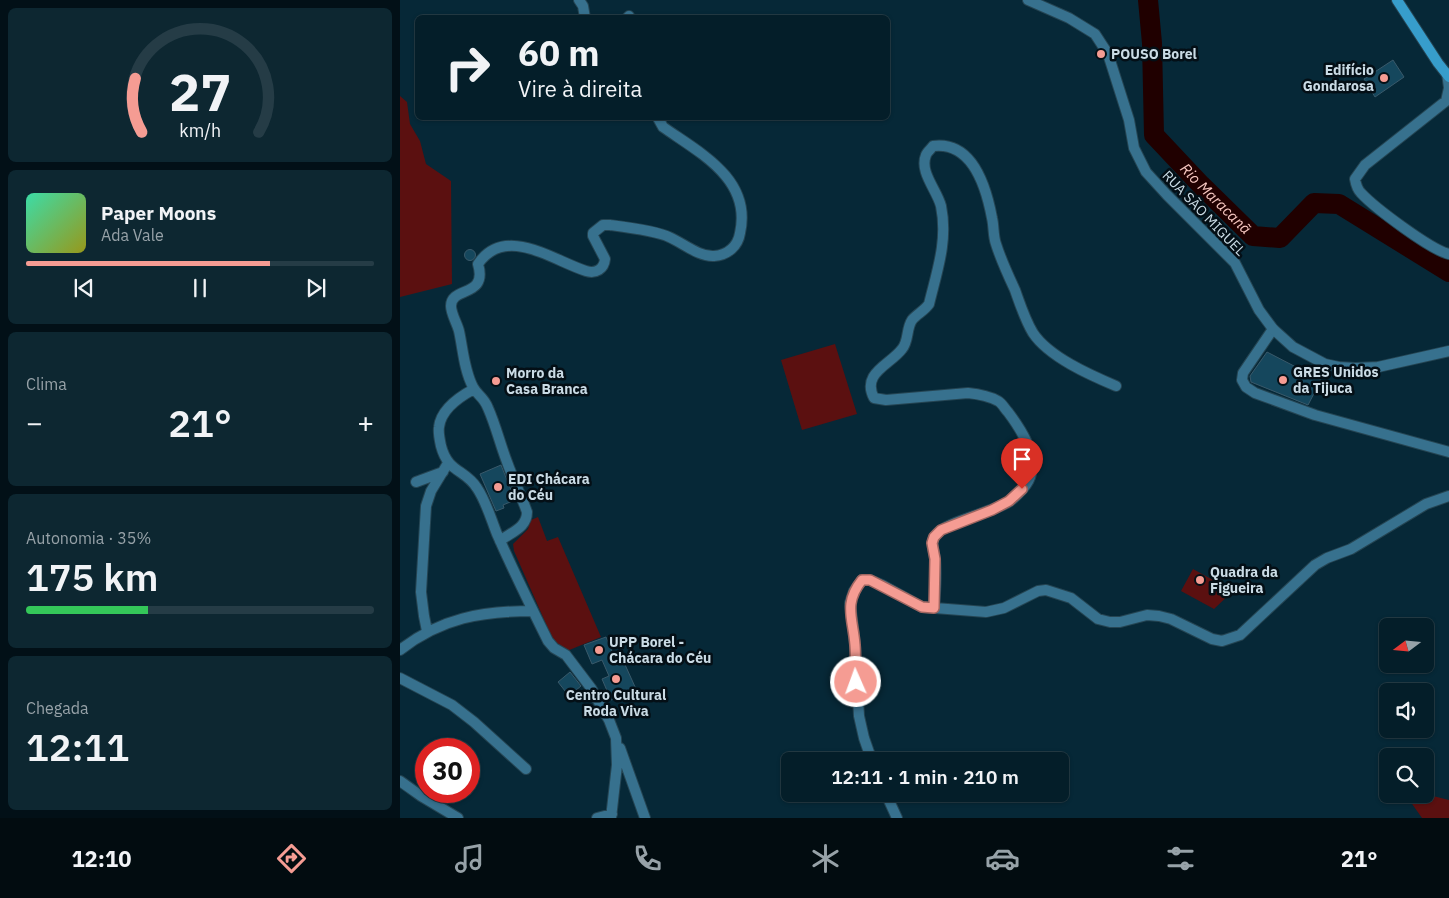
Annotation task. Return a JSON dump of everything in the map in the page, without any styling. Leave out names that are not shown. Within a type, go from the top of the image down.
[{"type":"main road","points":[[1397,0],[1438,63],[1448,74]]},
{"type":"street","name":"RUA SÃO MIGUEL","points":[[1028,0],[1069,18],[1095,34],[1108,54],[1129,120],[1134,148],[1146,172],[1235,263],[1259,310],[1273,329],[1293,346],[1325,364],[1339,367],[1378,367],[1449,351]]},
{"type":"street","points":[[581,3],[590,15]]},
{"type":"street","points":[[1448,74],[1447,104],[1365,165],[1355,179],[1356,186],[1361,193],[1400,225],[1439,250],[1449,254]]},
{"type":"street","points":[[500,541],[521,527],[527,519],[527,512],[507,464],[488,407],[483,396],[474,390],[469,378],[452,312],[452,300],[461,293],[476,286],[481,278],[478,264],[484,256],[494,249],[513,246],[524,247],[587,271],[593,272],[602,268],[605,259],[592,236],[597,228],[603,225],[610,224],[667,236],[700,254],[712,256],[722,254],[736,245],[740,236],[742,214],[734,188],[727,176],[718,166],[663,127],[659,120]]},
{"type":"street","points":[[934,608],[935,559],[932,543],[934,537],[941,530],[992,510],[1009,501],[1022,489],[1031,475],[1032,458],[1017,424],[999,401],[982,395],[968,393],[886,400],[874,398],[871,391],[873,378],[882,366],[902,350],[913,319],[925,310],[929,304],[942,256],[943,224],[940,204],[926,171],[926,156],[933,146],[943,145],[955,148],[970,159],[986,198],[992,218],[995,242],[1033,332],[1046,347],[1080,370],[1116,386]]},
{"type":"street","points":[[1273,329],[1243,374],[1242,380],[1246,387],[1255,393],[1315,415],[1449,452]]},
{"type":"street","points":[[427,631],[421,592],[426,506],[431,491],[446,468],[440,443],[439,427],[452,403],[460,396],[474,390]]},
{"type":"street","points":[[416,482],[446,468]]},
{"type":"street","points":[[446,468],[472,481],[478,489],[500,541],[548,641],[554,648],[566,655],[592,688],[609,720],[645,818]]},
{"type":"street","points":[[869,752],[858,716],[855,644],[850,603],[854,591],[862,580],[870,580],[922,607],[986,612],[1004,608],[1038,591],[1046,590],[1071,598],[1098,619],[1120,622],[1147,615],[1171,618],[1212,639],[1222,641],[1240,635],[1315,565],[1327,558],[1351,549],[1426,504],[1449,496]]},
{"type":"street","points":[[400,650],[427,631],[443,624],[472,616],[533,611]]},
{"type":"street","points":[[400,678],[452,705],[474,722],[526,769]]},
{"type":"street","points":[[597,818],[612,816],[617,765],[616,738]]},
{"type":"street","points":[[400,781],[458,818]]},
{"type":"street","points":[[890,802],[897,818]]},
{"type":"shaded area","points":[[400,96],[407,102],[410,124],[420,141],[426,164],[451,181],[452,284],[400,297]]},
{"type":"shaded area","points":[[835,344],[857,414],[802,430],[781,360]]},
{"type":"shaded area","points":[[538,517],[547,541],[558,537],[601,637],[567,651],[553,640],[514,551],[513,544],[528,529],[531,520]]},
{"type":"shaded area","name":"Quadra da Figueira","points":[[1193,569],[1233,591],[1214,609],[1181,591]]},
{"type":"shaded area","points":[[1434,796],[1449,800],[1449,818],[1422,818],[1411,803],[1434,803]]},
{"type":"building","name":"Edifício Gondarosa","points":[[1393,60],[1404,77],[1375,97],[1364,79]]},
{"type":"building","points":[[470,249],[476,255],[470,261],[464,255]]},
{"type":"building","name":"GRES Unidos da Tijuca","points":[[1267,352],[1321,380],[1308,405],[1251,382],[1250,376]]},
{"type":"building","points":[[501,465],[515,500],[503,505],[504,508],[496,511],[480,474]]},
{"type":"building","points":[[606,637],[616,661],[622,658],[636,689],[611,700],[602,679],[609,676],[602,660],[592,664],[584,645]]},
{"type":"building","points":[[570,672],[581,686],[569,696],[558,682]]},
{"type":"waterway","name":"Rio Maracanã","points":[[1148,0],[1152,43],[1154,135],[1253,236],[1280,238],[1314,203],[1339,204],[1449,272]]},
{"type":"place","name":"POUSO Borel","points":[[1101,54]]},
{"type":"place","name":"Edifício Gondarosa","points":[[1384,78]]},
{"type":"place","name":"GRES Unidos da Tijuca","points":[[1283,380]]},
{"type":"place","name":"Morro da Casa Branca","points":[[496,381]]},
{"type":"place","name":"EDI Chácara do Céu","points":[[498,487]]},
{"type":"place","name":"Quadra da Figueira","points":[[1200,580]]},
{"type":"place","name":"UPP Borel - Chácara do Céu","points":[[599,650]]},
{"type":"place","name":"Centro Cultural Roda Viva","points":[[616,679]]},
{"type":"route","points":[[856,682],[855,644],[850,603],[854,591],[862,580],[870,580],[882,585],[922,607],[934,608],[935,559],[932,543],[934,537],[941,530],[992,510],[1009,501],[1022,489]]}]
